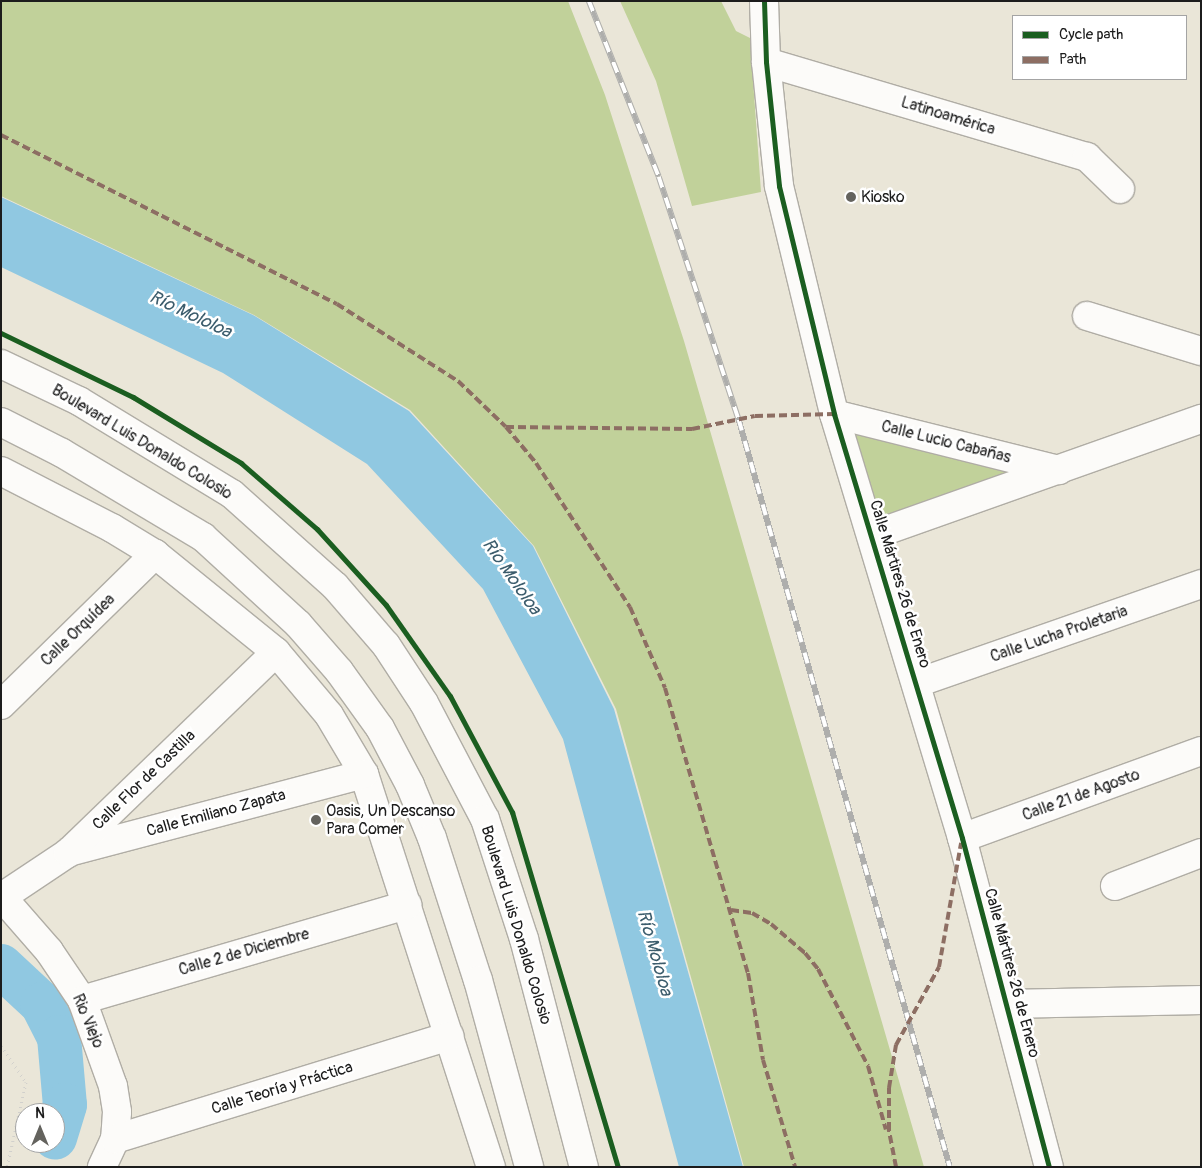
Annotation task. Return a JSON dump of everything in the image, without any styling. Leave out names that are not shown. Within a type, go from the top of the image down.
[{"type":"street","name":"Calle Mártires 26 de Enero","points":[[764,1],[766,62],[779,186],[834,414],[873,536],[962,838],[1008,1004],[1049,1167]]},
{"type":"street","name":"Latinoamérica","points":[[766,62],[1087,157],[1120,189]]},
{"type":"street","points":[[1087,316],[1201,351]]},
{"type":"street","name":"Boulevard Luis Donaldo Colosio","points":[[1,364],[79,401],[232,494],[335,586],[386,645],[424,703],[485,819],[524,939],[584,1167]]},
{"type":"street","name":"Calle Lucio Cabañas","points":[[834,414],[1059,470]]},
{"type":"street","name":"Calle Lucio Cabañas","points":[[873,536],[1201,419]]},
{"type":"street","points":[[1,422],[62,453],[203,537],[298,624],[339,671],[380,728],[410,785],[432,838],[478,980],[529,1167]]},
{"type":"street","points":[[7,482],[112,528],[155,554],[276,652],[329,715],[364,774],[449,1036],[487,1166]]},
{"type":"street","name":"Calle Orquídea","points":[[1,705],[155,554]]},
{"type":"street","name":"Calle Lucha Proletaria","points":[[917,684],[1201,584]]},
{"type":"street","name":"Calle Flor de Castilla","points":[[2,896],[68,853],[276,652]]},
{"type":"street","name":"Calle 21 de Agosto","points":[[962,838],[1201,751]]},
{"type":"street","name":"Calle Emiliano Zapata","points":[[68,853],[364,774]]},
{"type":"street","points":[[1116,886],[1201,853]]},
{"type":"street","name":"Rio Viejo","points":[[2,896],[49,950],[82,1000],[114,1086],[117,1112],[115,1139],[102,1167]]},
{"type":"street","name":"Calle 2 de Diciembre","points":[[82,1000],[407,905]]},
{"type":"street","points":[[1008,1004],[1201,1000]]},
{"type":"street","name":"Calle Teoría y Práctica","points":[[115,1139],[449,1036]]},
{"type":"path","points":[[1,1046],[26,1082],[7,1167]]},
{"type":"green space","points":[[1,1],[568,1],[605,95],[684,341],[924,1167],[744,1167],[616,709],[534,546],[410,410],[254,315],[1,196]]},
{"type":"green space","points":[[620,1],[721,1],[736,31],[750,38],[761,192],[692,206],[656,81]]},
{"type":"green space","points":[[834,414],[1059,470],[873,535]]},
{"type":"water","name":"Río Mololoa","points":[[1,197],[253,315],[409,411],[533,546],[614,709],[743,1167],[679,1167],[563,739],[483,589],[367,464],[223,373],[1,267]]},
{"type":"waterway","points":[[1,966],[42,1004],[59,1037],[65,1103]]},
{"type":"railway","points":[[589,1],[659,177],[739,420],[950,1167]]},
{"type":"marked path","points":[[1,135],[337,304],[458,381],[506,427],[536,463],[630,607],[665,688],[748,973],[763,1060],[795,1167]]},
{"type":"marked path","points":[[506,427],[692,429],[755,416],[834,414]]},
{"type":"marked path","points":[[896,1167],[889,1130],[889,1088],[896,1045],[939,967],[961,843]]},
{"type":"marked path","points":[[731,910],[752,913],[771,924],[805,953],[818,969],[868,1066],[886,1130]]},
{"type":"cycle path","points":[[764,1],[766,62],[779,186],[834,414],[962,838],[1049,1167]]},
{"type":"cycle path","points":[[1,333],[133,397],[241,463],[317,529],[386,605],[450,696],[512,812],[618,1167]]},
{"type":"place","name":"Kiosko","points":[[851,197]]},
{"type":"place","name":"Oasis, Un Descanso Para Comer","points":[[316,820]]}]
